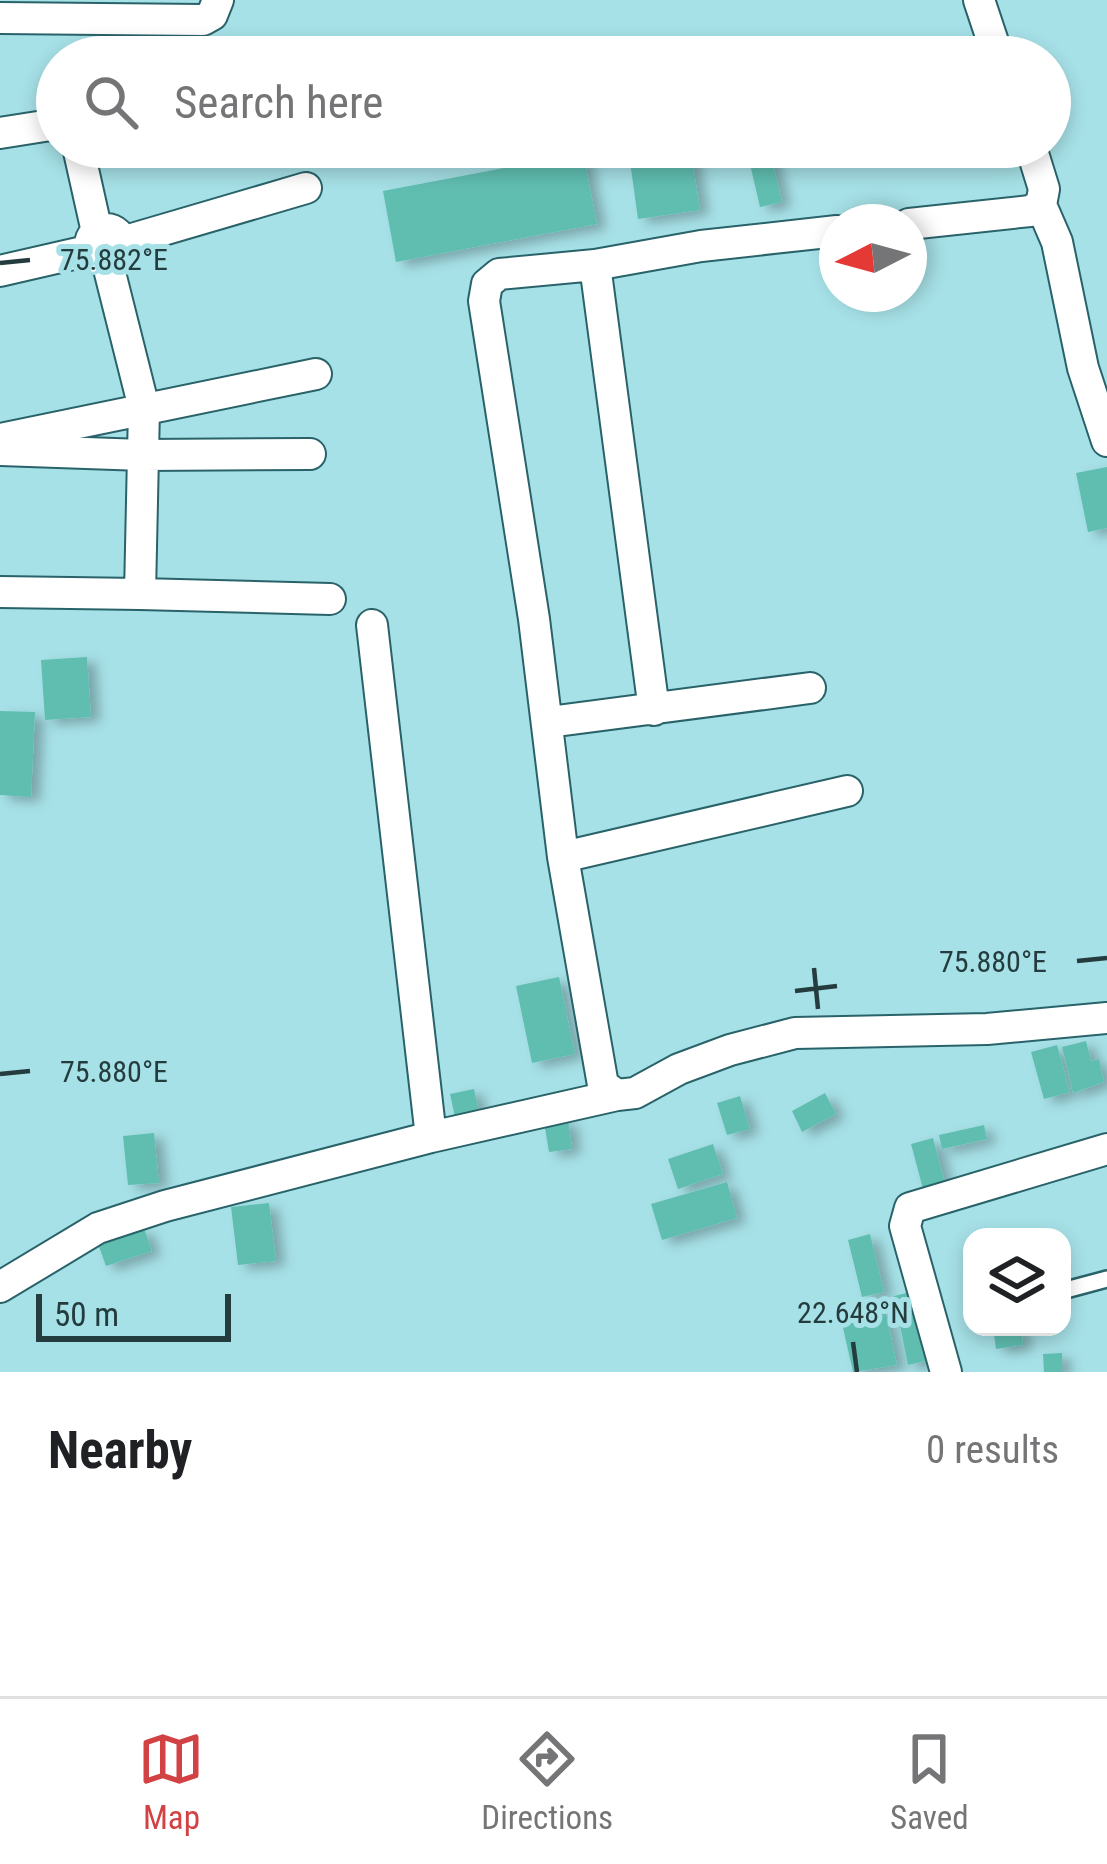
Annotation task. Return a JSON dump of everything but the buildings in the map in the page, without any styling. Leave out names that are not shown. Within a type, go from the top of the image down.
[{"type":"street","points":[[0,17],[193,21],[212,15],[218,0]]},
{"type":"street","points":[[979,0],[991,36]]},
{"type":"street","points":[[0,134],[36,128]]},
{"type":"street","points":[[84,168],[144,408],[140,594]]},
{"type":"street","points":[[1038,168],[1044,189],[1041,205],[1057,242],[1083,368],[1107,441]]},
{"type":"street","points":[[0,271],[306,188]]},
{"type":"street","points":[[927,222],[1030,211],[1041,205]]},
{"type":"street","points":[[617,1095],[603,1085],[563,857],[549,722],[484,302],[487,284],[500,274],[595,266],[701,246],[819,234]]},
{"type":"street","points":[[595,266],[654,710]]},
{"type":"street","points":[[0,440],[316,374]]},
{"type":"street","points":[[0,450],[310,454]]},
{"type":"street","points":[[0,592],[329,599]]},
{"type":"street","points":[[372,625],[431,1136]]},
{"type":"street","points":[[549,722],[810,688]]},
{"type":"street","points":[[563,857],[848,791]]},
{"type":"street","points":[[0,1287],[98,1228],[268,1177],[431,1136],[635,1093],[679,1069],[795,1033],[987,1029],[1107,1018]]},
{"type":"street","points":[[946,1372],[905,1226],[910,1208],[1107,1148]]},
{"type":"lane","points":[[1071,1289],[1107,1279]]}]
